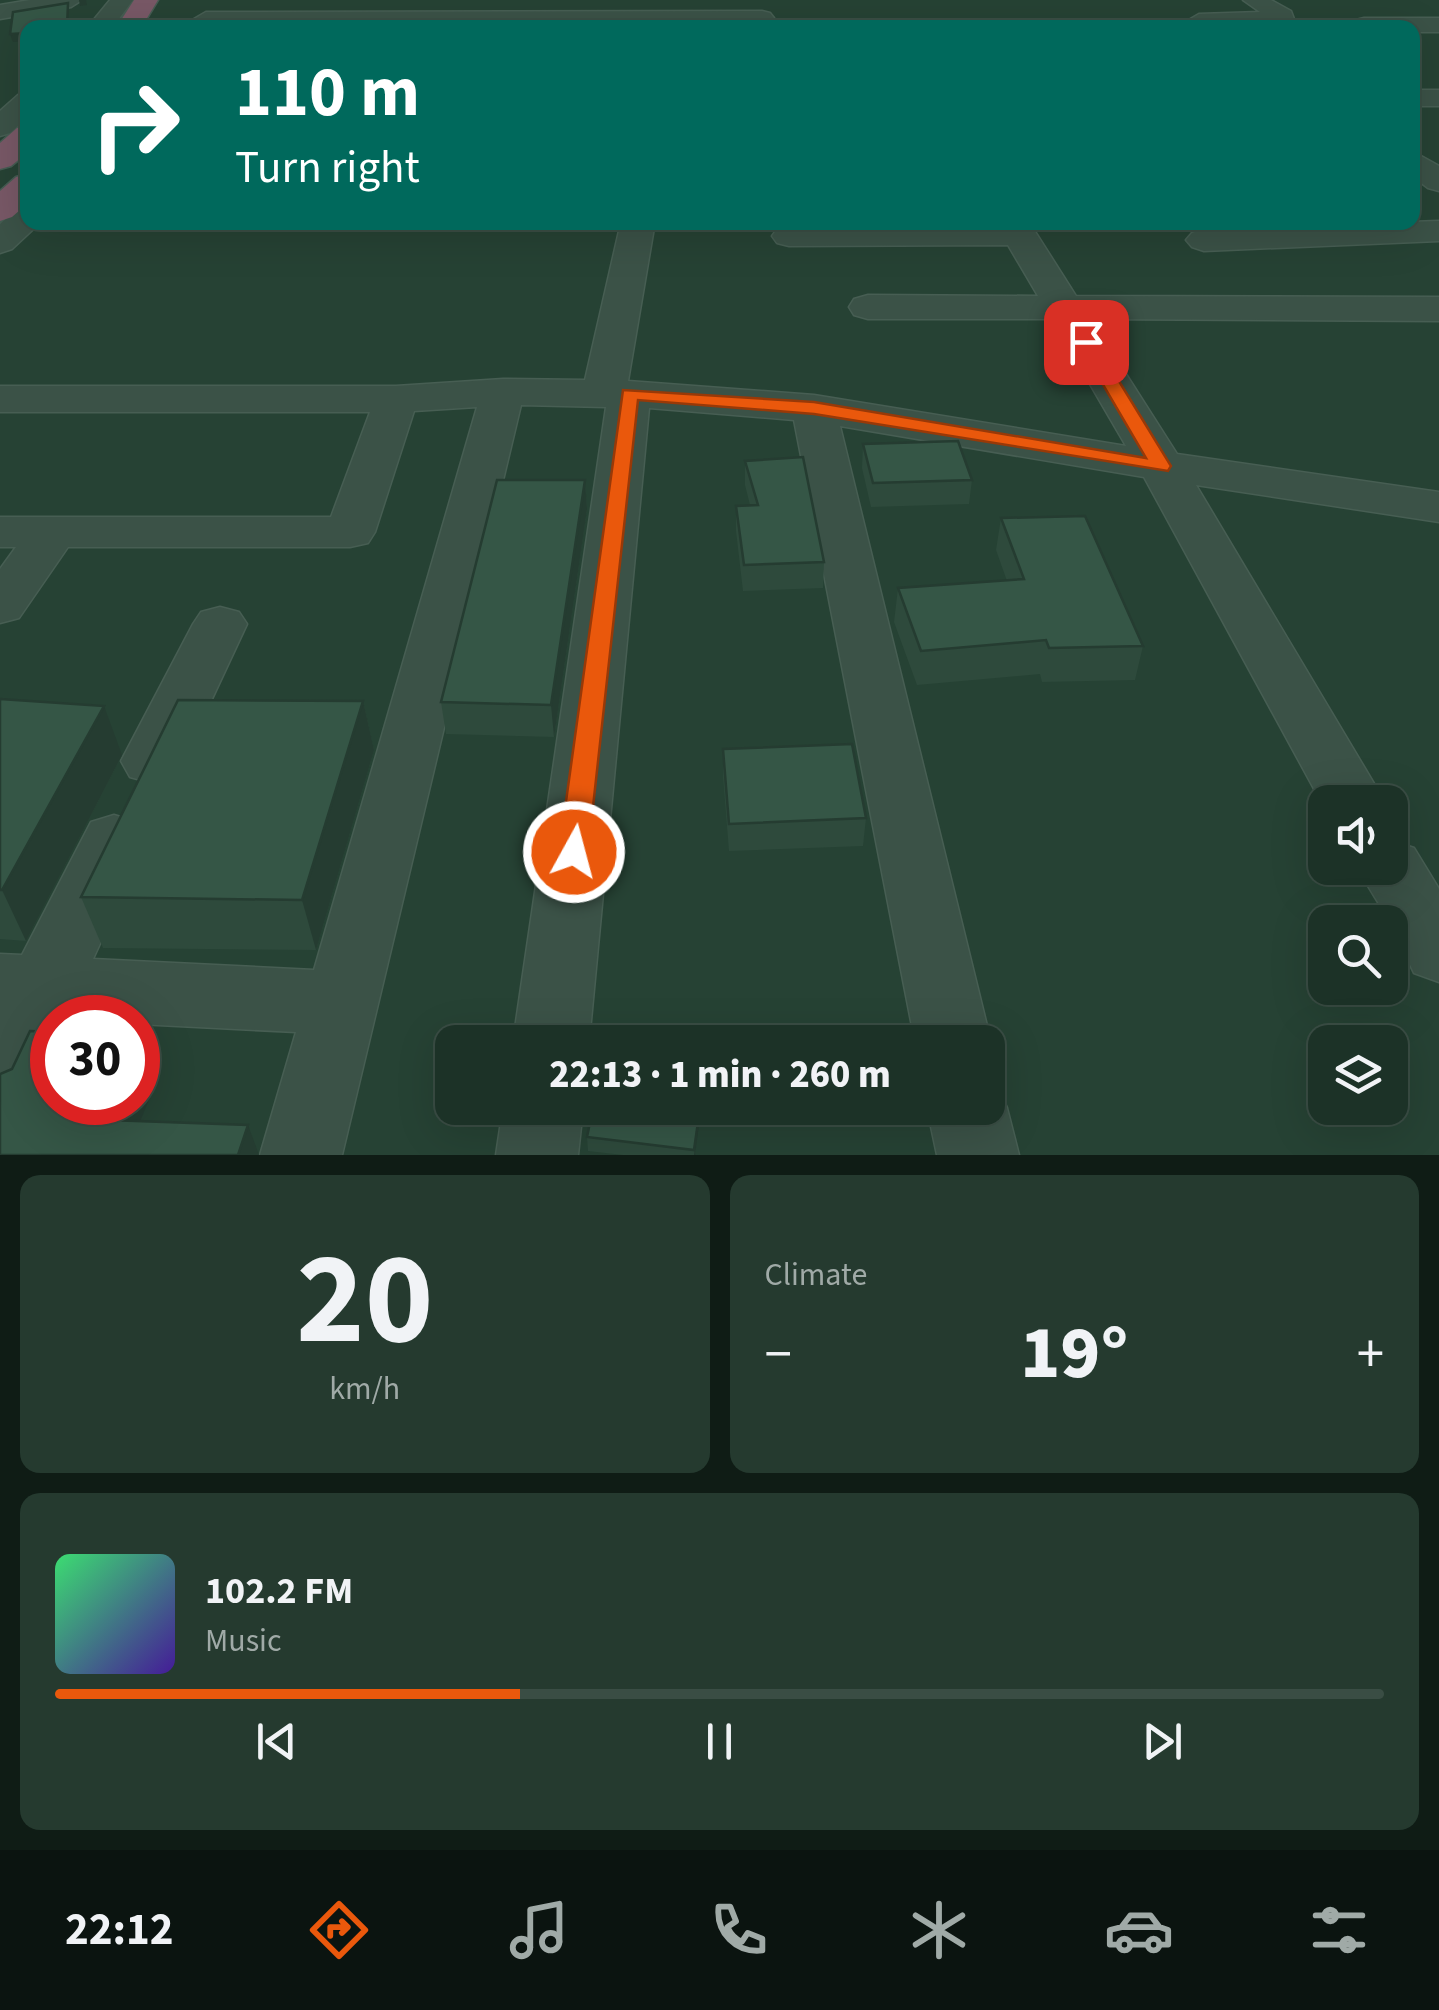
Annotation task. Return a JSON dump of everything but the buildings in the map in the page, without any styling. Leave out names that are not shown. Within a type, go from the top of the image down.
[{"type":"highway","points":[[0,159],[20,142]]},
{"type":"highway","points":[[0,210],[20,191]]},
{"type":"street","points":[[0,12],[71,0]]},
{"type":"street","points":[[106,20],[122,0]]},
{"type":"street","points":[[1240,20],[1282,19],[1283,16],[1254,0]]},
{"type":"street","points":[[207,16],[762,18]]},
{"type":"street","points":[[0,126],[20,108]]},
{"type":"street","points":[[0,242],[20,224]]},
{"type":"street","points":[[553,1025],[637,230]]},
{"type":"street","points":[[789,236],[958,230]]},
{"type":"street","points":[[1015,230],[1161,466],[1344,785]]},
{"type":"street","points":[[1197,232],[1268,230]]},
{"type":"street","points":[[1406,230],[1439,231]]},
{"type":"street","points":[[1197,232],[1264,311]]},
{"type":"street","points":[[868,307],[1439,309]]},
{"type":"street","points":[[302,1155],[503,392]]},
{"type":"street","points":[[0,399],[396,399],[503,392],[617,394],[814,408],[1439,507]]},
{"type":"street","points":[[0,532],[350,532],[396,399]]},
{"type":"street","points":[[814,408],[949,1025]]},
{"type":"street","points":[[0,606],[54,532]]},
{"type":"street","points":[[0,1078],[21,985],[220,624]]},
{"type":"street","points":[[1401,885],[1439,952]]},
{"type":"street","points":[[21,985],[342,1004]]},
{"type":"street","points":[[537,1155],[541,1125]]},
{"type":"street","points":[[972,1125],[978,1155]]},
{"type":"route","points":[[574,852],[629,394],[814,408],[1161,466],[1086,342]]}]
